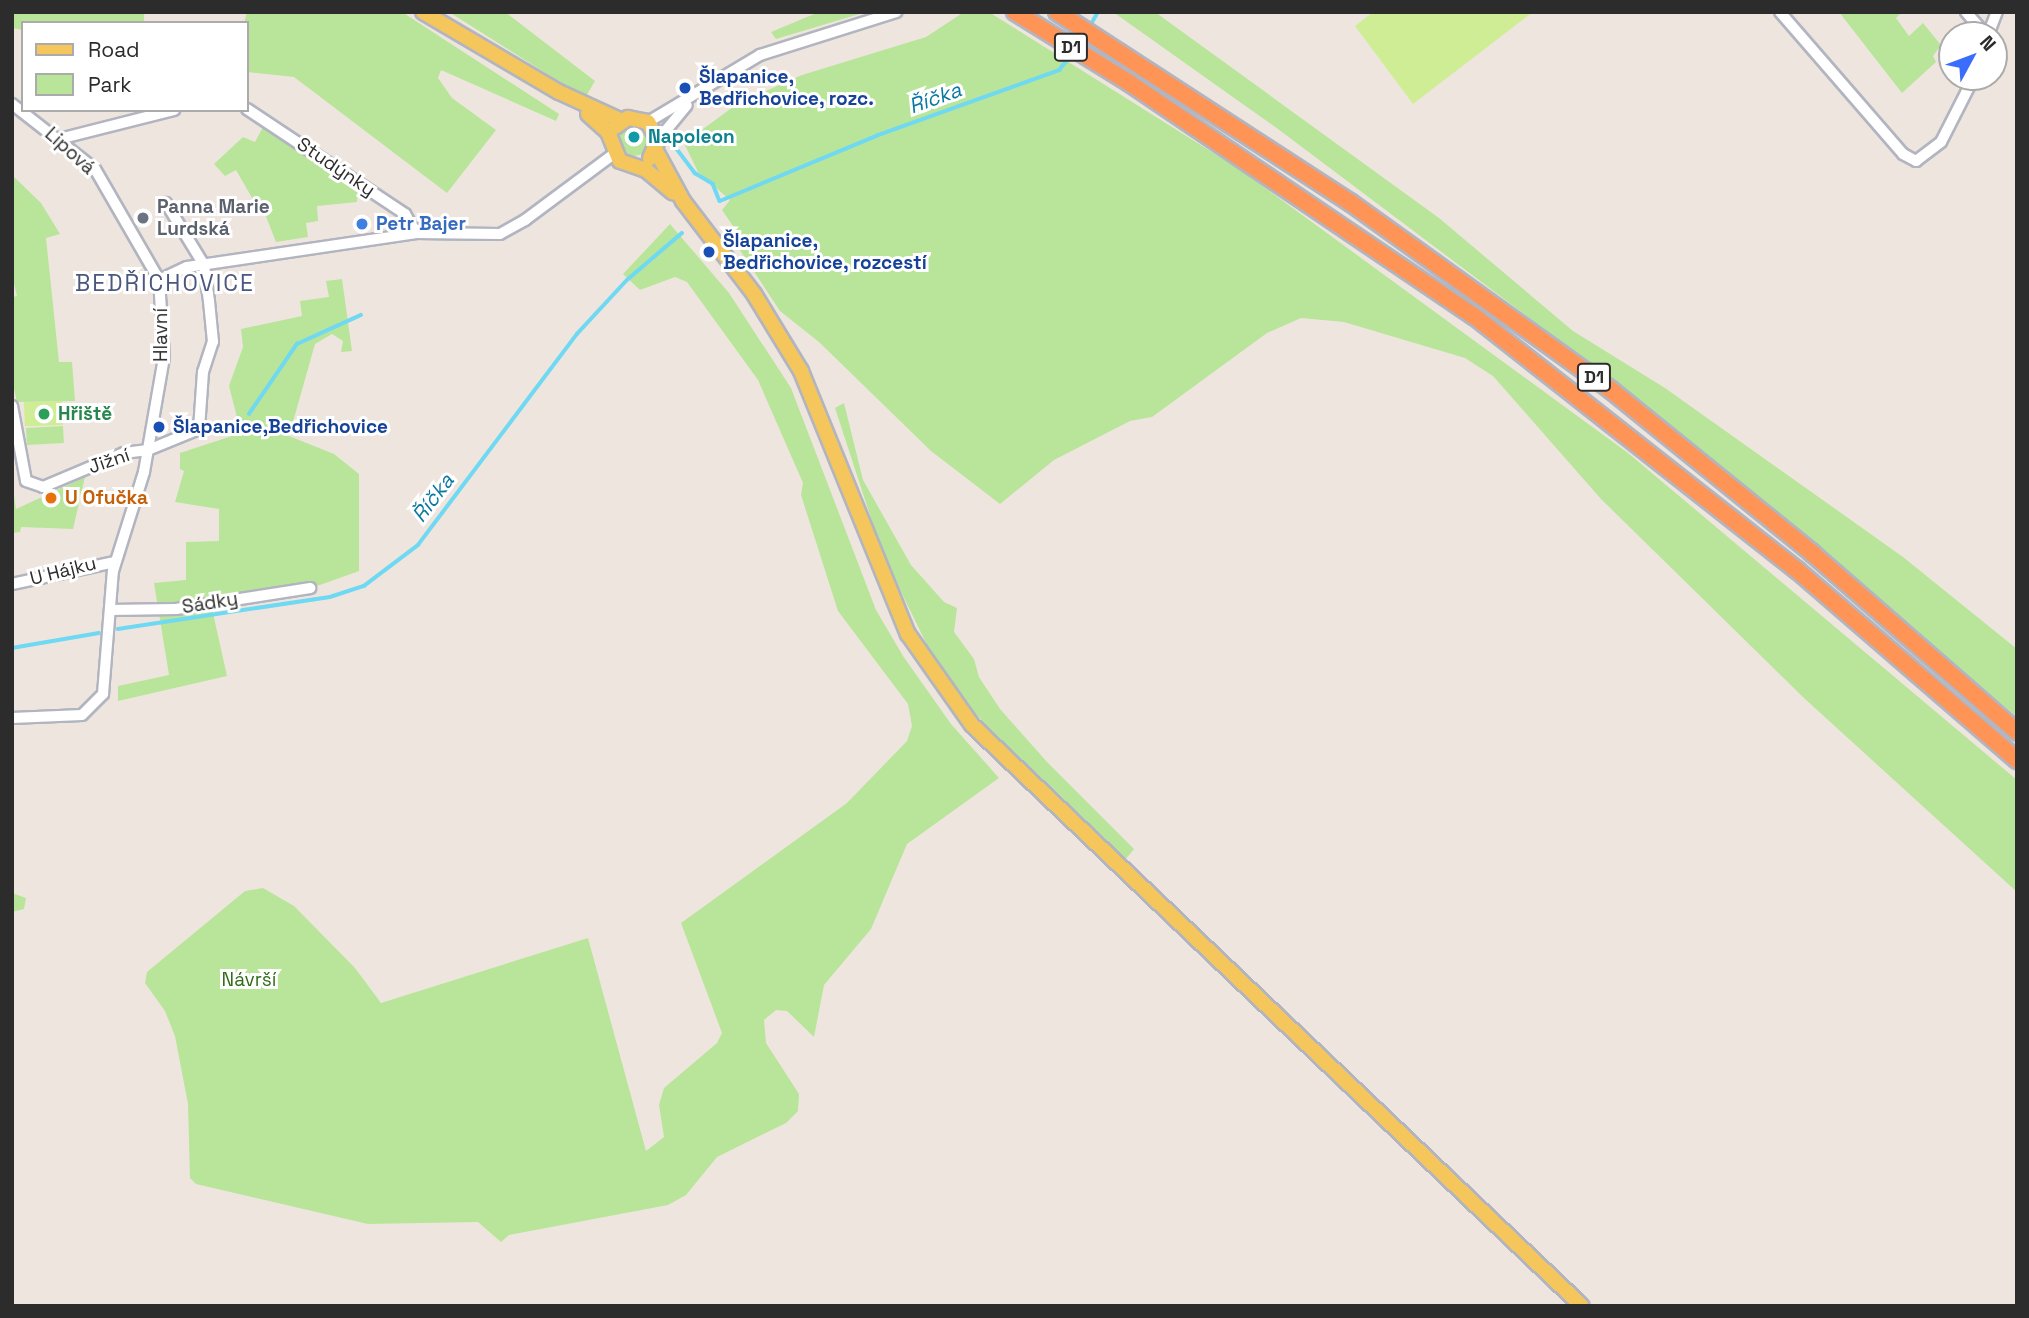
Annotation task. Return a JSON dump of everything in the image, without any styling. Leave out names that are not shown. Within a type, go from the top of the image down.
[{"type":"highway","name":"D1","points":[[1015,12],[1128,82],[1485,324],[1797,570],[2017,760]]},
{"type":"highway","name":"D1","points":[[1057,12],[1351,203],[1611,390],[1812,553],[2017,732]]},
{"type":"main road","points":[[423,12],[559,92],[622,121],[635,118],[648,122],[683,201],[754,294],[802,371],[908,634],[972,725],[1581,1306]]},
{"type":"main road","points":[[559,92],[604,126],[614,154],[637,165],[683,201]]},
{"type":"main road","points":[[610,138],[622,121]]},
{"type":"main road","points":[[637,165],[657,146]]},
{"type":"street","points":[[648,122],[694,98],[737,67],[782,45],[896,12]]},
{"type":"street","points":[[1780,12],[1903,154],[1916,161],[1941,142],[1967,91]]},
{"type":"street","points":[[657,146],[694,98]]},
{"type":"street","name":"Studýnky","points":[[248,110],[405,214],[416,233]]},
{"type":"street","name":"Lipová","points":[[23,112],[95,169],[159,280]]},
{"type":"street","points":[[59,139],[85,135],[143,115],[162,112]]},
{"type":"street","points":[[82,157],[85,135]]},
{"type":"street","name":"Hlavní","points":[[12,718],[75,717],[100,701],[106,683],[115,562],[148,450],[164,357],[159,280],[204,265],[416,233],[500,233],[525,220],[614,154]]},
{"type":"street","points":[[148,450],[198,429],[203,372],[213,342],[204,265],[166,203]]},
{"type":"street","name":"Jižní","points":[[12,406],[26,481],[33,486],[43,487],[124,453],[148,450]]},
{"type":"street","name":"U Hájku","points":[[12,584],[115,562]]},
{"type":"street","name":"Sádky","points":[[110,610],[176,609],[310,588]]},
{"type":"green space","points":[[12,12],[144,12],[144,21],[21,21],[21,30],[12,28]]},
{"type":"green space","points":[[247,12],[402,12],[559,114],[556,121],[441,70],[438,78],[452,98],[496,130],[447,193],[294,77],[248,72],[248,21],[245,21]]},
{"type":"green space","points":[[449,12],[505,12],[595,81],[585,98]]},
{"type":"green space","points":[[819,12],[866,12],[776,39],[771,32]]},
{"type":"green space","points":[[964,12],[989,12],[1242,171],[1628,453],[2017,780],[2017,892],[1805,699],[1601,499],[1493,376],[1465,358],[1344,322],[1301,318],[1267,333],[1152,417],[1130,421],[1054,460],[1000,504],[931,451],[819,342],[780,311],[730,235],[735,229],[722,210],[730,200],[698,172],[684,143],[737,104],[802,75],[926,37]]},
{"type":"green space","points":[[1113,12],[1155,12],[1439,218],[1573,331],[1665,388],[1903,557],[2017,649],[2017,717],[1661,417],[1278,129]]},
{"type":"green space","points":[[1373,12],[1533,12],[1413,104],[1355,26]]},
{"type":"green space","points":[[1839,12],[1902,12],[1896,18],[1909,36],[1923,23],[1938,41],[1938,49],[1933,56],[1936,62],[1902,93]]},
{"type":"green space","points":[[634,126],[645,130],[649,141],[645,152],[634,156],[623,152],[619,141],[623,130]]},
{"type":"green space","points":[[263,127],[358,188],[357,202],[317,206],[318,221],[306,223],[308,237],[276,242],[260,201],[255,203],[236,170],[225,176],[214,164],[243,137],[255,142]]},
{"type":"green space","points":[[12,175],[41,203],[60,234],[46,238],[59,362],[72,362],[75,401],[17,402],[12,380],[12,297],[17,296],[12,275]]},
{"type":"green space","name":"Návrší","points":[[670,224],[729,293],[791,388],[876,610],[903,656],[951,724],[999,778],[907,844],[871,929],[824,985],[814,1037],[787,1011],[776,1010],[764,1020],[766,1043],[799,1094],[798,1111],[786,1123],[717,1157],[686,1195],[668,1205],[509,1235],[501,1242],[478,1222],[368,1224],[196,1184],[190,1178],[188,1104],[175,1036],[165,1011],[145,983],[147,972],[245,891],[263,888],[294,906],[355,968],[381,1003],[588,938],[646,1151],[664,1137],[659,1105],[664,1088],[717,1043],[722,1033],[681,923],[847,803],[907,741],[912,726],[908,704],[838,611],[801,495],[803,483],[758,380],[687,282],[675,277],[640,290],[623,274]]},
{"type":"green space","points":[[342,279],[352,351],[341,352],[343,341],[332,334],[315,344],[289,436],[334,454],[359,474],[359,571],[320,585],[211,604],[227,676],[118,701],[118,686],[169,675],[154,583],[186,580],[186,542],[219,541],[219,509],[175,502],[184,471],[180,469],[180,453],[241,433],[229,386],[243,347],[241,329],[302,316],[300,301],[329,297],[326,281]]},
{"type":"green space","name":"Hřiště","points":[[62,401],[63,425],[25,426],[24,402]]},
{"type":"green space","points":[[844,403],[863,480],[911,565],[944,602],[957,608],[954,632],[974,659],[979,677],[1000,709],[1048,763],[1134,849],[1125,860],[973,711],[930,651],[883,555],[835,408]]},
{"type":"green space","points":[[63,426],[64,443],[27,445],[26,428]]},
{"type":"green space","points":[[85,477],[73,529],[21,527],[20,532],[12,533],[12,481],[16,509]]},
{"type":"green space","points":[[12,893],[26,898],[24,909],[12,912]]},
{"type":"waterway","name":"Říčka","points":[[1089,28],[1098,12]]},
{"type":"waterway","name":"Říčka","points":[[674,145],[695,173],[713,184],[720,201],[876,136],[1059,70],[1074,52]]},
{"type":"waterway","name":"Říčka","points":[[118,629],[330,597],[364,586],[418,545],[577,334],[627,280],[682,233]]},
{"type":"waterway","points":[[249,414],[297,344],[361,315]]},
{"type":"waterway","name":"Říčka","points":[[12,648],[99,633]]},
{"type":"place","name":"Šlapanice, Bedřichovice, rozc.","points":[[685,88]]},
{"type":"place","name":"Napoleon","points":[[634,137]]},
{"type":"place","name":"Panna Marie Lurdská","points":[[143,218]]},
{"type":"place","name":"Petr Bajer","points":[[362,224]]},
{"type":"place","name":"Šlapanice, Bedřichovice, rozcestí","points":[[709,252]]},
{"type":"place","name":"Hřiště","points":[[44,414]]},
{"type":"place","name":"Šlapanice,Bedřichovice","points":[[159,427]]},
{"type":"place","name":"U Ofučka","points":[[51,498]]},
{"type":"district","name":"BEDŘICHOVICE","points":[[165,283]]}]
